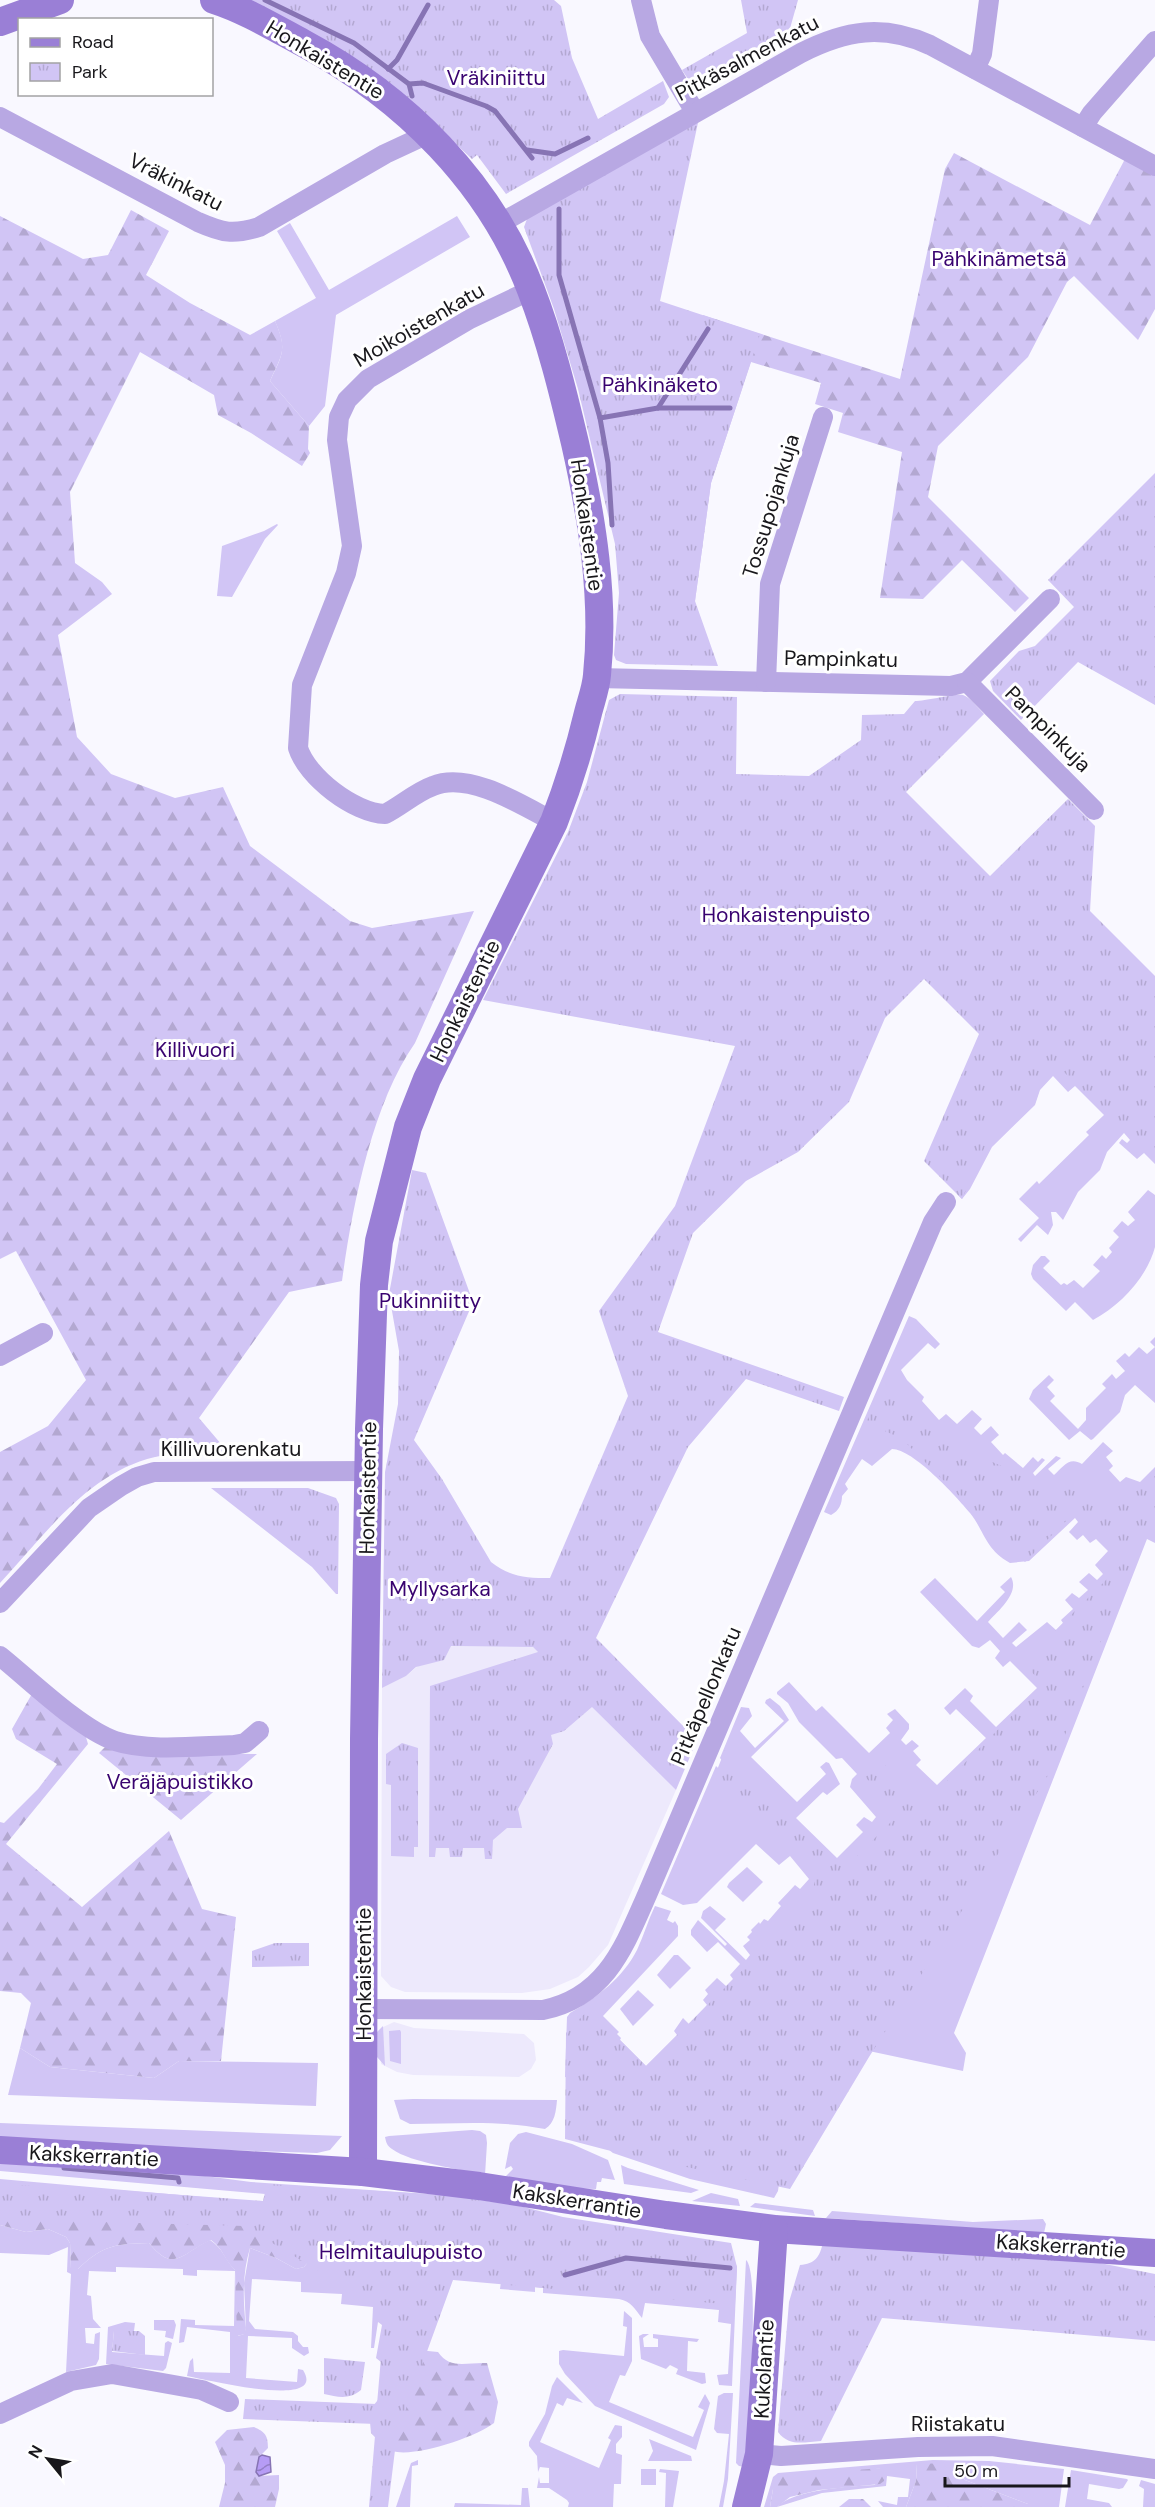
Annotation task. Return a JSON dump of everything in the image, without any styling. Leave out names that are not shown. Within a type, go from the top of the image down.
[{"type":"street","points":[[0,22],[60,0]]},
{"type":"street","name":"Honkaistentie","points":[[214,0],[266,23],[325,55],[375,88],[428,134],[465,175],[499,224],[531,290],[564,400],[580,467],[594,543],[599,620],[597,678],[571,778],[554,822],[427,1078],[408,1127],[379,1241],[374,1285],[364,1739],[363,2172]]},
{"type":"street","points":[[641,0],[650,36],[695,112]]},
{"type":"street","points":[[975,69],[982,54],[988,0]]},
{"type":"street","name":"Pitkäsalmenkatu","points":[[499,224],[822,42],[869,31],[887,32],[919,40],[1155,166]]},
{"type":"street","points":[[1083,128],[1092,113],[1155,41]]},
{"type":"street","name":"Vräkinkatu","points":[[0,117],[198,222],[220,231],[239,233],[259,227],[385,154],[428,134]]},
{"type":"street","name":"Moikoistenkatu","points":[[531,290],[470,319],[368,379],[347,400],[339,417],[337,440],[352,546],[346,573],[302,685],[298,748],[301,758],[315,776],[363,811],[385,814],[430,786],[452,781],[482,788],[554,822]]},
{"type":"street","name":"Tossupojankuja","points":[[766,682],[770,584],[823,417]]},
{"type":"street","points":[[967,682],[1050,599]]},
{"type":"street","name":"Pampinkatu","points":[[597,678],[951,686],[967,682]]},
{"type":"street","name":"Pampinkuja","points":[[967,682],[1094,810]]},
{"type":"street","name":"Pitkäpellonkatu","points":[[363,2009],[543,2010],[559,2007],[584,1993],[612,1966],[635,1922],[933,1222],[946,1202]]},
{"type":"street","points":[[0,1356],[43,1333]]},
{"type":"street","name":"Killivuorenkatu","points":[[0,1604],[89,1508],[104,1496],[137,1477],[171,1471],[369,1471]]},
{"type":"street","points":[[0,1656],[80,1721],[114,1741],[141,1746],[234,1745],[245,1743],[259,1731]]},
{"type":"street","name":"Kakskerrantie","points":[[0,2150],[363,2172],[479,2186],[656,2214],[774,2229],[1155,2253]]},
{"type":"street","name":"Kukolantie","points":[[746,2507],[759,2454],[774,2229]]},
{"type":"street","points":[[0,2414],[71,2381],[112,2374],[202,2390],[229,2402]]},
{"type":"street","name":"Riistakatu","points":[[759,2454],[781,2456],[918,2447],[992,2446],[1155,2469]]},
{"type":"shaded area","points":[[442,1646],[533,1647],[676,1790],[608,1945],[578,1977],[550,1989],[522,1993],[405,1992],[391,1987],[381,1976],[382,1688],[406,1676]]},
{"type":"shaded area","points":[[394,2022],[414,2028],[524,2034],[534,2043],[536,2060],[531,2069],[519,2077],[413,2075],[397,2072],[381,2064],[381,2028]]},
{"type":"green space","name":"Vräkiniittu","points":[[245,0],[554,0],[561,6],[572,58],[598,119],[663,81],[669,97],[664,104],[506,194],[477,155],[472,159],[459,147]]},
{"type":"green space","points":[[741,0],[798,0],[789,32],[701,83],[690,82],[682,70],[747,33]]},
{"type":"green space","name":"Pähkinäketo","points":[[699,118],[660,301],[760,334],[711,483],[695,601],[718,666],[626,664],[616,660],[614,655],[619,593],[615,544],[578,389],[554,309],[524,227],[527,219]]},
{"type":"green space","name":"Pähkinämetsä","points":[[954,153],[1090,225],[1125,159],[1155,174],[1155,309],[1138,340],[1074,276],[1067,282],[1028,357],[938,446],[928,497],[1029,598],[1015,612],[962,560],[923,599],[880,598],[902,452],[838,432],[843,413],[815,404],[821,383],[751,362],[711,483],[695,601],[703,315],[900,379],[945,169]]},
{"type":"green space","name":"Killivuori","points":[[131,210],[169,231],[146,275],[190,303],[250,335],[275,321],[281,339],[282,352],[270,381],[309,426],[308,449],[310,453],[302,466],[218,415],[214,395],[140,352],[70,492],[75,563],[102,582],[112,594],[58,635],[77,737],[111,774],[175,798],[223,787],[250,846],[350,921],[372,928],[474,911],[415,1043],[387,1096],[376,1126],[358,1190],[342,1281],[289,1292],[199,1418],[233,1458],[194,1454],[164,1455],[131,1465],[108,1477],[69,1508],[0,1583],[0,1452],[48,1426],[86,1380],[16,1251],[0,1259],[0,216],[83,259],[108,255]]},
{"type":"green space","points":[[457,216],[470,237],[336,315],[325,406],[309,426],[270,381],[282,351],[281,338],[275,321],[316,298],[277,231],[290,223],[329,290]]},
{"type":"green space","points":[[1155,473],[1155,705],[1078,662],[1021,720],[993,691],[990,681],[1019,651],[1035,646],[1074,607],[1048,580]]},
{"type":"green space","points":[[277,524],[265,539],[232,597],[217,596],[222,546]]},
{"type":"green space","points":[[620,694],[737,697],[736,774],[809,776],[861,740],[862,715],[904,714],[915,701],[954,695],[963,695],[971,700],[984,714],[906,792],[990,876],[1068,799],[1095,826],[1090,911],[1155,976],[1155,1163],[1056,1064],[994,1126],[962,1199],[924,1161],[979,1034],[924,979],[885,1018],[849,1102],[798,1152],[746,1181],[693,1233],[658,1332],[844,1397],[839,1411],[746,1379],[688,1447],[596,1638],[697,1740],[676,1790],[592,1707],[564,1731],[551,1735],[553,1744],[518,1809],[522,1828],[507,1828],[493,1840],[492,1859],[485,1859],[484,1848],[463,1848],[462,1857],[450,1857],[449,1848],[436,1848],[435,1857],[429,1857],[430,1686],[538,1652],[533,1647],[451,1646],[444,1660],[416,1667],[406,1676],[382,1688],[385,1472],[398,1404],[399,1351],[389,1294],[412,1170],[426,1173],[473,1302],[414,1440],[442,1479],[491,1562],[519,1576],[550,1578],[628,1396],[599,1311],[675,1206],[735,1046],[483,1000],[568,832],[587,782],[609,700]]},
{"type":"green space","points":[[1026,1046],[1155,1115],[1155,1164],[1144,1153],[1137,1159],[1119,1143],[1122,1139],[1127,1143],[1130,1140],[1124,1133],[1107,1152],[1100,1170],[1078,1192],[1063,1220],[1056,1212],[1051,1212],[1053,1225],[1048,1235],[1037,1225],[1021,1242],[1018,1239],[1039,1218],[1019,1199],[1037,1181],[1039,1184],[1089,1135],[1086,1132],[1104,1115],[1075,1086],[1068,1092],[1053,1076],[1040,1090],[1035,1105],[992,1147],[970,1189],[962,1199],[957,1194]]},
{"type":"green space","points":[[1148,1190],[1155,1195],[1155,1247],[1146,1269],[1123,1298],[1093,1320],[1075,1302],[1066,1311],[1033,1279],[1031,1274],[1033,1265],[1041,1256],[1045,1256],[1050,1261],[1043,1268],[1061,1285],[1064,1283],[1067,1285],[1074,1280],[1083,1288],[1100,1271],[1093,1265],[1102,1255],[1106,1259],[1112,1252],[1109,1248],[1119,1237],[1113,1231],[1122,1221],[1128,1226],[1135,1220],[1128,1212]]},
{"type":"green space","points":[[909,1316],[916,1319],[940,1344],[935,1349],[928,1343],[901,1370],[907,1380],[924,1397],[922,1401],[939,1420],[946,1414],[957,1424],[972,1410],[982,1419],[974,1428],[981,1435],[991,1426],[999,1435],[991,1442],[1003,1455],[1005,1453],[1023,1468],[1033,1457],[1038,1462],[1042,1458],[1045,1460],[1033,1473],[1035,1476],[1056,1456],[1061,1458],[1048,1469],[1054,1475],[1070,1462],[1082,1464],[1103,1442],[1113,1451],[1106,1457],[1113,1466],[1109,1470],[1120,1482],[1126,1477],[1140,1482],[1155,1467],[1155,1543],[1147,1539],[954,2033],[966,2053],[963,2071],[822,2041],[829,1889],[720,1758],[741,1707],[749,1708],[752,1716],[740,1731],[755,1748],[784,1721],[765,1703],[766,1700],[770,1698],[780,1706],[789,1720],[751,1757],[797,1802],[826,1774],[820,1767],[826,1762],[829,1763],[840,1784],[827,1795],[823,1792],[796,1818],[837,1858],[863,1832],[856,1825],[864,1817],[872,1822],[876,1817],[850,1787],[852,1779],[857,1774],[842,1758],[836,1759],[799,1722],[788,1703],[777,1692],[789,1682],[816,1711],[822,1706],[869,1753],[890,1733],[886,1728],[893,1720],[887,1714],[895,1709],[909,1724],[909,1729],[901,1740],[906,1745],[912,1740],[919,1746],[913,1751],[921,1760],[916,1765],[937,1785],[986,1738],[956,1709],[950,1715],[944,1708],[965,1688],[973,1696],[970,1701],[996,1727],[1037,1688],[1010,1661],[1003,1667],[995,1658],[1000,1651],[990,1640],[979,1648],[972,1646],[920,1592],[935,1578],[977,1621],[1005,1592],[1000,1587],[1011,1577],[1013,1589],[1010,1595],[988,1622],[1003,1638],[1019,1622],[1027,1630],[1012,1643],[1016,1647],[1047,1622],[1056,1630],[1063,1623],[1061,1620],[1073,1609],[1065,1600],[1072,1593],[1079,1598],[1088,1590],[1079,1582],[1089,1573],[1097,1580],[1103,1574],[1095,1565],[1108,1551],[1096,1539],[1090,1543],[1083,1535],[1077,1540],[1069,1532],[1078,1522],[1075,1518],[1029,1561],[1010,1563],[990,1546],[970,1513],[945,1485],[911,1457],[892,1449],[872,1466],[862,1459],[845,1484],[848,1489],[842,1496],[838,1509],[831,1515],[824,1512]]},
{"type":"green space","points":[[1155,1337],[1155,1347],[1150,1342]]},
{"type":"green space","points":[[1139,1347],[1147,1354],[1155,1347],[1155,1403],[1135,1385],[1125,1395],[1120,1412],[1091,1440],[1080,1431],[1069,1440],[1029,1399],[1033,1390],[1049,1375],[1054,1380],[1047,1387],[1055,1396],[1050,1401],[1078,1429],[1086,1420],[1086,1408],[1106,1388],[1102,1384],[1112,1374],[1116,1379],[1125,1371],[1116,1361],[1125,1353],[1129,1357]]},
{"type":"green space","points":[[885,1379],[948,1443],[1018,1473],[1118,1505],[1155,1468],[1155,1536],[1143,1531],[1052,1769],[869,2057],[790,2189],[565,2139],[566,2033],[589,2009],[646,2066],[814,1899],[814,1874],[715,1775],[725,1750],[844,1869],[900,1813],[865,1777],[881,1761],[924,1804],[1043,1684],[1023,1663],[1127,1559],[1077,1510],[1025,1562],[901,1438],[866,1423]]},
{"type":"green space","points":[[211,1488],[308,1488],[336,1498],[339,1504],[338,1594],[312,1567]]},
{"type":"green space","points":[[33,1692],[85,1734],[88,1744],[6,1844],[82,1907],[169,1831],[202,1909],[236,1917],[221,2061],[179,2061],[154,2078],[50,2067],[20,2048],[31,2003],[21,1993],[0,1991],[0,1822],[4,1823],[38,1789],[57,1764],[16,1739],[12,1729]]},
{"type":"green space","points":[[402,1743],[418,1748],[418,1847],[414,1847],[414,1857],[391,1856],[391,1785],[386,1784],[386,1754]]},
{"type":"green space","name":"Veräjäpuistikko","points":[[106,1746],[144,1753],[257,1754],[181,1820],[99,1753]]},
{"type":"green space","points":[[716,1766],[791,1838],[820,1875],[778,2191],[774,2198],[690,2179],[613,2153],[604,2146],[570,2078],[565,2077],[567,2017],[608,1986],[624,1970],[637,1950],[655,1906],[671,1911],[667,1920],[673,1923],[675,1921],[678,1926],[678,1936],[603,2016],[619,2032],[617,2034],[620,2040],[646,2066],[677,2035],[674,2031],[683,2018],[689,2024],[707,2005],[703,2000],[708,1994],[705,1990],[717,1978],[726,1986],[733,1979],[730,1975],[740,1964],[718,1942],[707,1952],[691,1935],[691,1930],[698,1920],[725,1946],[727,1944],[701,1918],[703,1911],[710,1906],[726,1919],[715,1930],[746,1960],[750,1955],[743,1946],[750,1940],[747,1937],[752,1932],[751,1930],[764,1919],[768,1921],[781,1906],[778,1903],[795,1885],[800,1889],[809,1879],[790,1856],[779,1865],[756,1844],[697,1903],[683,1905],[661,1894]]},
{"type":"green space","points":[[747,1867],[763,1882],[743,1902],[727,1887]]},
{"type":"green space","points":[[275,1943],[309,1943],[309,1966],[252,1967],[252,1951]]},
{"type":"green space","points":[[674,1955],[678,1955],[691,1968],[670,1989],[657,1975]]},
{"type":"green space","points":[[638,1990],[654,2005],[633,2026],[620,2009]]},
{"type":"green space","points":[[383,2026],[385,2066],[377,2057],[377,2032]]},
{"type":"green space","points":[[400,2030],[401,2064],[390,2061],[389,2031]]},
{"type":"green space","points":[[20,2048],[50,2067],[154,2078],[179,2061],[318,2063],[316,2106],[8,2095]]},
{"type":"green space","points":[[394,2100],[557,2100],[553,2120],[545,2129],[494,2123],[410,2124],[400,2119]]},
{"type":"green space","points":[[0,2123],[342,2136],[330,2150],[317,2153],[0,2143]]},
{"type":"green space","points":[[472,2130],[486,2135],[485,2175],[437,2165],[400,2154],[390,2148],[385,2137],[389,2136]]},
{"type":"green space","points":[[526,2132],[572,2144],[608,2160],[615,2180],[602,2178],[601,2182],[597,2182],[596,2189],[559,2188],[504,2178],[513,2169],[511,2166],[505,2169],[510,2143],[518,2134]]},
{"type":"green space","points":[[0,2159],[167,2171],[251,2182],[488,2198],[480,2238],[311,2198],[0,2171]]},
{"type":"green space","points":[[621,2165],[699,2190],[691,2193],[624,2184]]},
{"type":"green space","points":[[0,2179],[324,2209],[451,2254],[418,2287],[387,2367],[376,2358],[382,2325],[378,2322],[374,2348],[371,2348],[373,2307],[341,2304],[342,2294],[301,2292],[301,2282],[252,2279],[249,2321],[255,2329],[293,2332],[298,2336],[298,2341],[303,2347],[308,2347],[309,2353],[304,2356],[292,2348],[292,2338],[248,2336],[246,2378],[297,2382],[298,2369],[303,2370],[306,2382],[298,2389],[281,2390],[236,2386],[187,2376],[190,2361],[193,2358],[194,2372],[230,2373],[230,2332],[187,2327],[184,2342],[179,2343],[181,2319],[195,2320],[195,2325],[234,2326],[235,2271],[197,2270],[197,2276],[183,2275],[183,2269],[116,2267],[116,2272],[89,2271],[87,2295],[91,2296],[93,2319],[101,2328],[85,2328],[86,2343],[94,2344],[95,2334],[100,2332],[99,2359],[96,2365],[66,2372],[71,2274],[67,2272],[68,2247],[49,2255],[0,2253],[0,2225],[26,2232],[48,2229],[66,2237],[70,2243],[71,2269],[78,2269],[102,2250],[118,2245],[149,2243],[165,2257],[172,2259],[185,2255],[210,2240],[235,2270],[238,2336],[244,2334],[246,2328],[244,2283],[250,2248],[296,2269],[304,2267],[316,2252],[356,2259],[366,2268],[364,2279],[357,2282],[361,2293],[372,2298],[394,2299],[403,2288],[412,2282],[413,2262],[398,2242],[381,2233],[373,2229],[364,2234],[346,2236],[331,2219],[317,2212],[310,2212],[303,2219],[287,2222],[278,2221],[258,2210],[222,2204],[0,2189]]},
{"type":"green space","name":"Helmitaulupuisto","points":[[267,2184],[426,2194],[512,2204],[563,2217],[731,2243],[737,2267],[735,2305],[453,2280],[397,2434],[388,2507],[369,2507],[376,2424],[243,2419],[245,2399],[377,2404],[385,2311],[244,2226],[0,2219],[0,2185],[75,2187],[263,2201]]},
{"type":"green space","points":[[0,2189],[186,2203],[316,2252],[304,2267],[296,2269],[250,2248],[244,2288],[246,2328],[245,2334],[237,2336],[235,2270],[211,2240],[185,2255],[172,2259],[165,2257],[149,2243],[118,2245],[102,2250],[78,2269],[71,2269],[70,2243],[66,2237],[48,2229],[26,2232],[0,2225]]},
{"type":"green space","points":[[711,2193],[738,2199],[740,2206],[692,2201]]},
{"type":"green space","points":[[755,2203],[813,2210],[815,2216],[750,2207]]},
{"type":"green space","points":[[832,2211],[973,2222],[1043,2219],[1046,2224],[1044,2233],[826,2218]]},
{"type":"green space","points":[[823,2242],[1080,2259],[1155,2274],[1155,2341],[882,2318],[821,2441],[792,2442],[778,2432],[789,2302],[800,2265],[816,2259]]},
{"type":"green space","points":[[504,2259],[734,2260],[737,2267],[732,2386],[719,2385],[717,2375],[728,2374],[731,2324],[718,2322],[719,2310],[645,2303],[642,2318],[635,2308],[619,2299],[543,2293],[543,2288],[535,2287],[535,2292],[500,2289]]},
{"type":"green space","points":[[746,2260],[750,2271],[753,2323],[746,2467],[736,2463]]},
{"type":"green space","points":[[624,2311],[632,2318],[632,2361],[625,2376],[620,2375],[609,2402],[693,2437],[704,2410],[698,2407],[705,2394],[710,2403],[696,2450],[595,2406],[565,2374],[559,2364],[559,2351],[563,2350],[624,2356],[627,2327],[623,2326]]},
{"type":"green space","points":[[154,2320],[174,2320],[176,2325],[173,2339],[165,2337],[166,2331],[154,2330]]},
{"type":"green space","points":[[125,2322],[135,2323],[134,2331],[114,2331],[112,2352],[164,2356],[165,2343],[168,2341],[172,2343],[166,2368],[163,2371],[106,2364],[108,2327]]},
{"type":"green space","points":[[114,2331],[139,2331],[145,2336],[145,2355],[112,2351]]},
{"type":"green space","points":[[649,2334],[643,2338],[644,2347],[658,2347],[658,2339],[653,2338],[653,2334],[699,2339],[697,2342],[688,2341],[687,2371],[705,2373],[706,2383],[702,2384],[676,2374],[678,2369],[670,2365],[666,2369],[641,2359],[639,2336]]},
{"type":"green space","points":[[418,2350],[438,2352],[443,2358],[454,2363],[487,2363],[498,2402],[494,2423],[460,2440],[415,2452],[392,2451],[381,2444],[371,2433],[369,2411]]},
{"type":"green space","points":[[324,2358],[365,2362],[361,2390],[339,2397],[324,2394]]},
{"type":"green space","points":[[557,2377],[583,2403],[567,2398],[563,2406],[557,2403],[540,2442],[599,2468],[611,2440],[608,2438],[615,2425],[622,2426],[622,2437],[616,2444],[616,2453],[622,2455],[621,2484],[614,2484],[613,2507],[568,2507],[567,2500],[549,2488],[537,2488],[539,2477],[540,2483],[549,2483],[549,2468],[540,2467],[538,2472],[537,2456],[529,2446],[529,2442],[545,2414],[552,2386]]},
{"type":"green space","points":[[733,2393],[728,2479],[723,2507],[719,2507],[729,2434],[717,2433],[714,2429],[718,2396]]},
{"type":"green space","points":[[254,2427],[265,2434],[268,2444],[268,2448],[259,2457],[259,2476],[279,2475],[275,2507],[219,2507],[225,2483],[225,2465],[215,2442],[227,2430]]},
{"type":"green space","points":[[649,2439],[691,2456],[692,2461],[648,2461],[653,2451]]},
{"type":"green space","points":[[418,2460],[418,2465],[412,2466],[410,2507],[396,2507],[411,2463]]},
{"type":"green space","points":[[933,2460],[989,2461],[1064,2469],[1059,2507],[1028,2507],[1028,2504],[965,2480],[955,2469],[917,2464],[916,2481],[906,2507],[883,2507],[878,2501],[897,2505],[898,2497],[908,2497],[910,2479],[887,2476],[886,2486],[822,2493],[777,2507],[785,2501],[808,2493],[875,2485],[881,2468],[773,2489],[770,2507],[764,2507],[773,2477],[778,2473]]},
{"type":"green space","points":[[947,2463],[965,2480],[1028,2504],[1028,2507],[906,2507],[916,2481],[917,2464]]},
{"type":"green space","points":[[881,2468],[886,2470],[884,2481],[880,2484],[819,2490],[790,2497],[777,2507],[770,2507],[773,2489],[782,2476]]},
{"type":"green space","points":[[641,2469],[656,2469],[656,2485],[641,2485]]},
{"type":"green space","points":[[660,2469],[679,2471],[673,2507],[665,2507],[666,2473],[659,2472]]},
{"type":"green space","points":[[1071,2470],[1128,2480],[1123,2488],[1119,2489],[1089,2484],[1087,2499],[1109,2503],[1112,2507],[1065,2507]]},
{"type":"green space","points":[[1141,2480],[1155,2484],[1155,2507],[1143,2507],[1144,2489],[1139,2486]]},
{"type":"green space","points":[[522,2488],[528,2488],[530,2507],[454,2507],[455,2503],[521,2505]]},
{"type":"green space","points":[[849,2499],[863,2499],[871,2507],[839,2507]]},
{"type":"water","points":[[262,2455],[270,2457],[271,2472],[259,2476],[256,2472],[259,2457]]},
{"type":"waterway","points":[[265,0],[354,43],[409,84],[423,83],[495,111],[532,158]]},
{"type":"waterway","points":[[388,69],[397,60],[428,5]]},
{"type":"waterway","points":[[409,84],[412,96]]},
{"type":"waterway","points":[[527,150],[555,154],[588,138]]},
{"type":"waterway","points":[[559,209],[559,275],[600,418],[608,463],[612,525]]},
{"type":"waterway","points":[[658,408],[708,329]]},
{"type":"waterway","points":[[600,418],[658,408],[730,408]]},
{"type":"waterway","points":[[64,2168],[178,2178],[179,2182]]},
{"type":"waterway","points":[[565,2275],[626,2258],[730,2268]]},
{"type":"park label","name":"Honkaistenpuisto","points":[[786,915]]},
{"type":"park label","name":"Pukinniitty","points":[[430,1301]]},
{"type":"park label","name":"Myllysarka","points":[[440,1589]]}]
